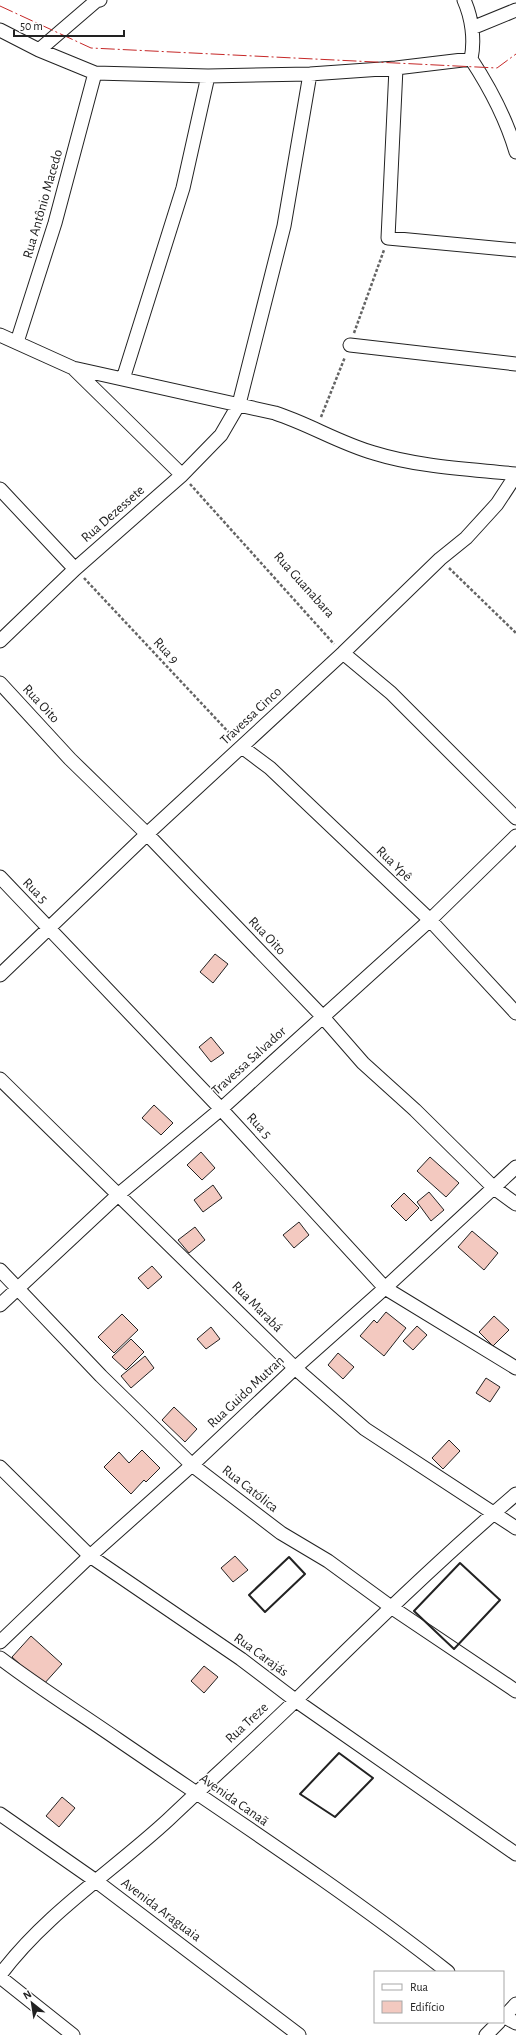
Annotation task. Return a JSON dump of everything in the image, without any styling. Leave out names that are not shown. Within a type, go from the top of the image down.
[{"type":"street","points":[[39,50],[97,0]]},
{"type":"street","points":[[464,0],[470,14],[472,28],[473,49],[471,60],[487,84],[508,126],[516,152]]},
{"type":"street","points":[[472,28],[516,10]]},
{"type":"street","points":[[0,30],[39,50],[95,73],[208,76],[310,74],[396,68],[471,60]]},
{"type":"street","points":[[396,68],[388,238],[516,250]]},
{"type":"street","name":"Rua Antônio Macedo","points":[[17,342],[55,223],[95,73]]},
{"type":"street","name":"Rua Dezessete","points":[[0,641],[75,569],[182,475],[221,435],[239,404],[284,226],[310,74]]},
{"type":"street","points":[[123,379],[183,188],[208,76]]},
{"type":"street","points":[[0,335],[73,368],[239,404],[287,417],[342,442],[374,454],[404,460],[516,474]]},
{"type":"street","points":[[350,345],[516,364]]},
{"type":"street","points":[[73,368],[182,475]]},
{"type":"street","name":"Travessa Cinco","points":[[0,975],[50,929],[147,834],[343,653],[440,559],[466,538],[497,504],[516,474]]},
{"type":"street","points":[[0,489],[75,569]]},
{"type":"street","points":[[343,653],[391,693],[516,818]]},
{"type":"street","name":"Rua Oito","points":[[0,683],[70,759],[147,834],[322,1016],[363,1063],[415,1110],[494,1188],[516,1204]]},
{"type":"street","name":"Rua Ypê","points":[[242,747],[270,768],[430,920],[516,1012]]},
{"type":"street","name":"Travessa Salvador","points":[[0,1305],[119,1194],[221,1109],[322,1016],[430,920],[516,836]]},
{"type":"street","name":"Rua 5","points":[[0,877],[221,1109],[385,1288],[516,1368]]},
{"type":"street","name":"Rua Marabá","points":[[0,1079],[295,1368],[365,1429],[516,1528]]},
{"type":"street","name":"Rua Guido Mutran","points":[[0,1642],[90,1556],[192,1465],[295,1368],[385,1288],[516,1167]]},
{"type":"street","name":"Rua Católica","points":[[0,1270],[101,1376],[192,1465],[281,1533],[328,1561],[391,1607],[516,1691]]},
{"type":"street","name":"Rua Carajás","points":[[0,1467],[90,1556],[241,1659],[295,1700],[516,1854]]},
{"type":"street","name":"Rua Treze","points":[[0,1976],[29,1940],[148,1838],[295,1700],[391,1607],[516,1494]]},
{"type":"street","name":"Avenida Canaã","points":[[0,1658],[33,1683],[196,1793],[401,1936],[447,1971]]},
{"type":"street","name":"Avenida Araguaia","points":[[0,1814],[96,1881],[298,2035]]},
{"type":"street","points":[[0,1976],[73,2035]]},
{"type":"street","points":[[504,2016],[516,2004]]},
{"type":"street","points":[[504,2019],[516,2023]]},
{"type":"street","points":[[486,2035],[497,2023]]},
{"type":"path","points":[[315,430],[350,345],[388,238]]},
{"type":"path","name":"Rua Guanabara","points":[[182,475],[343,653]]},
{"type":"path","points":[[440,559],[516,633]]},
{"type":"path","name":"Rua 9","points":[[75,569],[242,747]]},
{"type":"building","points":[[215,954],[228,964],[213,983],[200,972]]},
{"type":"building","points":[[211,1037],[224,1053],[211,1062],[199,1047]]},
{"type":"building","points":[[154,1105],[173,1123],[161,1135],[142,1118]]},
{"type":"building","points":[[201,1152],[215,1168],[202,1180],[187,1165]]},
{"type":"building","points":[[430,1157],[459,1183],[446,1197],[417,1171]]},
{"type":"building","points":[[213,1185],[222,1198],[203,1212],[194,1200]]},
{"type":"building","points":[[429,1192],[444,1210],[431,1221],[417,1202]]},
{"type":"building","points":[[404,1193],[419,1208],[406,1221],[391,1206]]},
{"type":"building","points":[[299,1222],[309,1235],[294,1248],[283,1235]]},
{"type":"building","points":[[195,1227],[205,1240],[189,1253],[178,1240]]},
{"type":"building","points":[[472,1231],[498,1253],[484,1270],[458,1247]]},
{"type":"building","points":[[152,1266],[162,1277],[148,1289],[138,1278]]},
{"type":"building","points":[[386,1312],[406,1328],[384,1356],[360,1336],[374,1320],[377,1323]]},
{"type":"building","points":[[122,1314],[138,1330],[114,1353],[98,1337]]},
{"type":"building","points":[[494,1316],[509,1330],[493,1346],[479,1332]]},
{"type":"building","points":[[417,1326],[427,1335],[413,1350],[403,1341]]},
{"type":"building","points":[[211,1327],[220,1339],[206,1349],[197,1339]]},
{"type":"building","points":[[131,1339],[144,1352],[126,1370],[112,1357]]},
{"type":"building","points":[[338,1353],[354,1367],[343,1379],[328,1365]]},
{"type":"building","points":[[145,1356],[154,1368],[131,1388],[121,1376]]},
{"type":"building","points":[[486,1378],[500,1387],[490,1402],[476,1393]]},
{"type":"building","points":[[174,1407],[197,1429],[185,1442],[162,1420]]},
{"type":"building","points":[[449,1440],[460,1451],[443,1469],[432,1458]]},
{"type":"building","points":[[142,1450],[160,1468],[146,1482],[144,1480],[131,1494],[104,1467],[119,1452],[129,1463]]},
{"type":"building","points":[[235,1556],[248,1570],[233,1582],[221,1568]]},
{"type":"building","points":[[31,1636],[62,1664],[43,1685],[12,1657]]},
{"type":"building","points":[[204,1666],[218,1677],[204,1693],[191,1681]]},
{"type":"building","points":[[62,1797],[75,1808],[59,1827],[46,1816]]},
{"type":"wall","points":[[289,1557],[305,1574],[265,1612],[249,1595],[289,1557]]},
{"type":"wall","points":[[460,1563],[500,1600],[454,1649],[414,1611],[460,1563]]},
{"type":"wall","points":[[339,1753],[373,1778],[335,1817],[300,1794],[339,1753]]},
{"type":"power","points":[[0,6],[91,48],[497,68],[516,54]]}]
